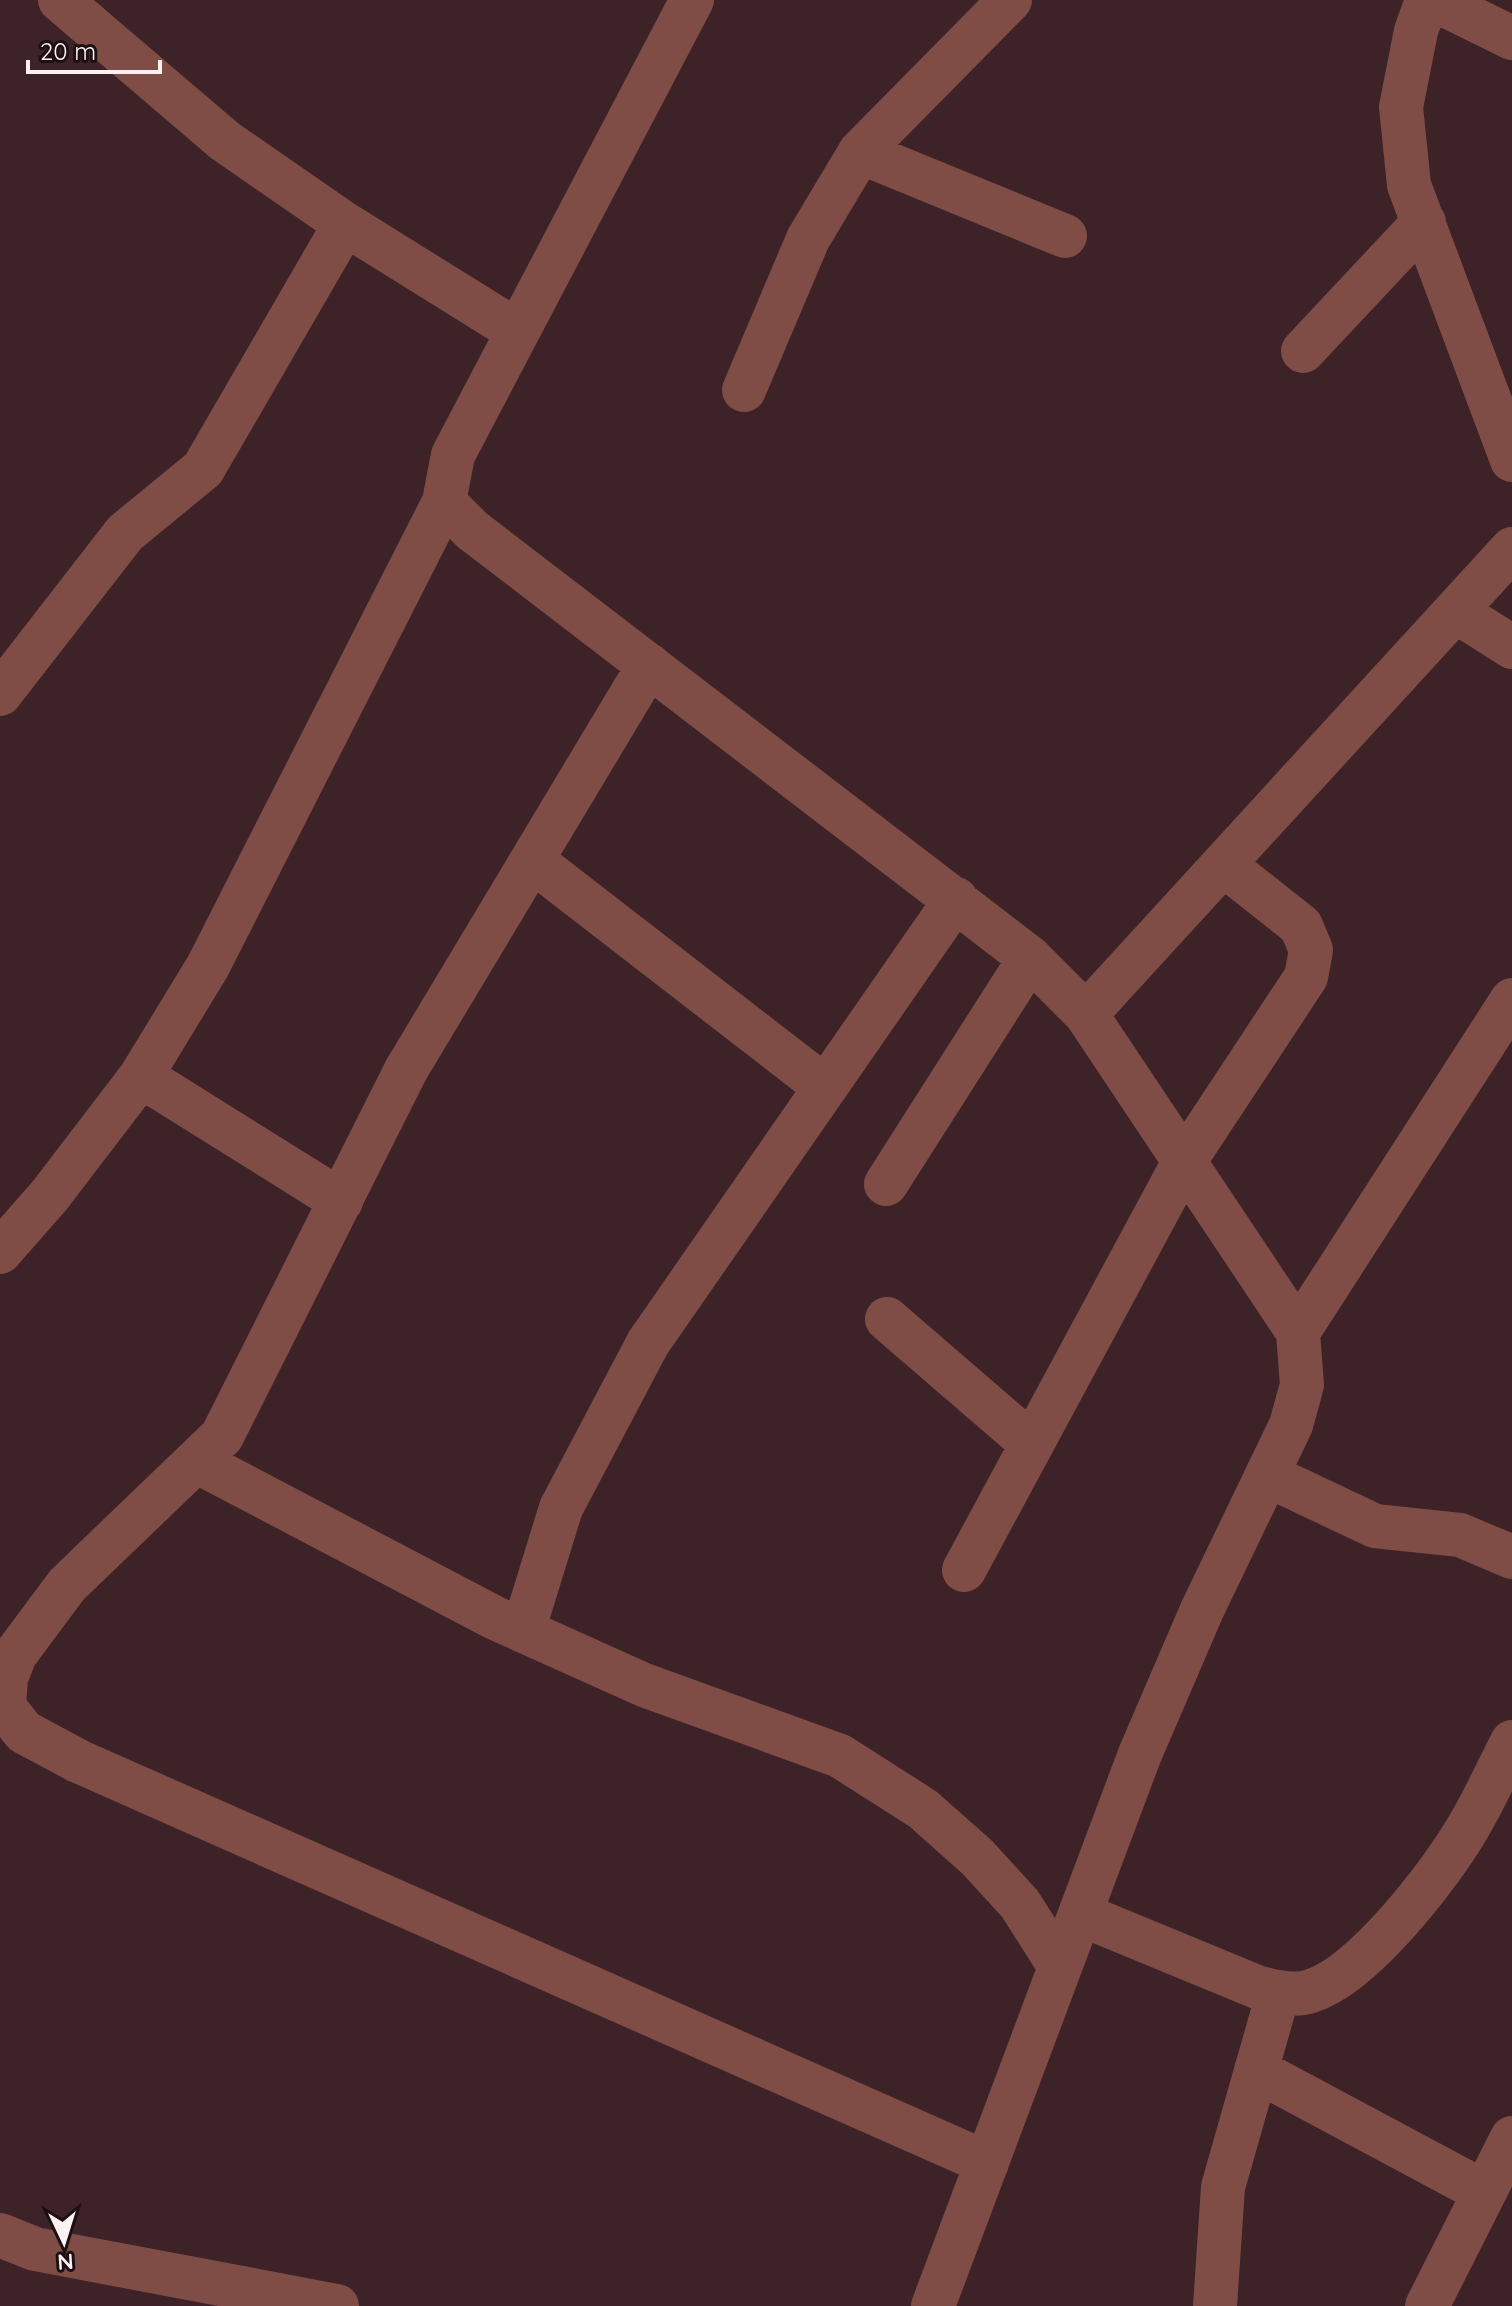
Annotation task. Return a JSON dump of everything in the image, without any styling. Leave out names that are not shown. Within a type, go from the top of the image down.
[{"type":"street","points":[[60,0],[225,141],[345,224],[517,331]]},
{"type":"street","points":[[744,390],[808,239],[860,152],[1010,0]]},
{"type":"street","points":[[1427,0],[1416,31],[1401,107],[1409,185],[1512,460]]},
{"type":"street","points":[[1435,0],[1512,38]]},
{"type":"street","points":[[6,1236],[141,1076],[208,966],[444,502],[453,455],[684,4]]},
{"type":"street","points":[[860,152],[1065,236]]},
{"type":"street","points":[[1303,351],[1424,222]]},
{"type":"street","points":[[0,694],[125,533],[203,469],[345,224]]},
{"type":"street","points":[[444,502],[472,530],[1030,958],[1086,1014],[1298,1332],[1302,1385],[1291,1425],[1195,1624],[1140,1754],[933,2306]]},
{"type":"street","points":[[1086,1014],[1512,549]]},
{"type":"street","points":[[1457,612],[1512,647]]},
{"type":"street","points":[[649,665],[475,959],[439,1012],[222,1436],[67,1585],[15,1655],[6,1678],[4,1707],[24,1732],[78,1761],[987,2163]]},
{"type":"street","points":[[533,861],[825,1087]]},
{"type":"street","points":[[964,1570],[1184,1162],[1306,977],[1311,950],[1301,926],[1224,865]]},
{"type":"street","points":[[523,1631],[561,1508],[648,1343],[956,899]]},
{"type":"street","points":[[886,1184],[1030,958]]},
{"type":"street","points":[[1298,1332],[1499,1049],[1512,1000]]},
{"type":"street","points":[[141,1076],[341,1201]]},
{"type":"street","points":[[887,1319],[1032,1444]]},
{"type":"street","points":[[198,1462],[523,1631],[644,1685],[840,1756],[923,1809],[977,1857],[1020,1904],[1060,1967]]},
{"type":"street","points":[[1269,1476],[1375,1526],[1460,1535],[1512,1557]]},
{"type":"street","points":[[1080,1914],[1278,1994],[1311,1991],[1347,1971],[1396,1925],[1466,1831],[1512,1742]]},
{"type":"street","points":[[1215,2306],[1214,2283],[1223,2187],[1278,1994]]},
{"type":"street","points":[[1256,2070],[1484,2192]]},
{"type":"street","points":[[1427,2306],[1512,2138]]},
{"type":"street","points":[[0,2235],[35,2249],[337,2306]]}]
